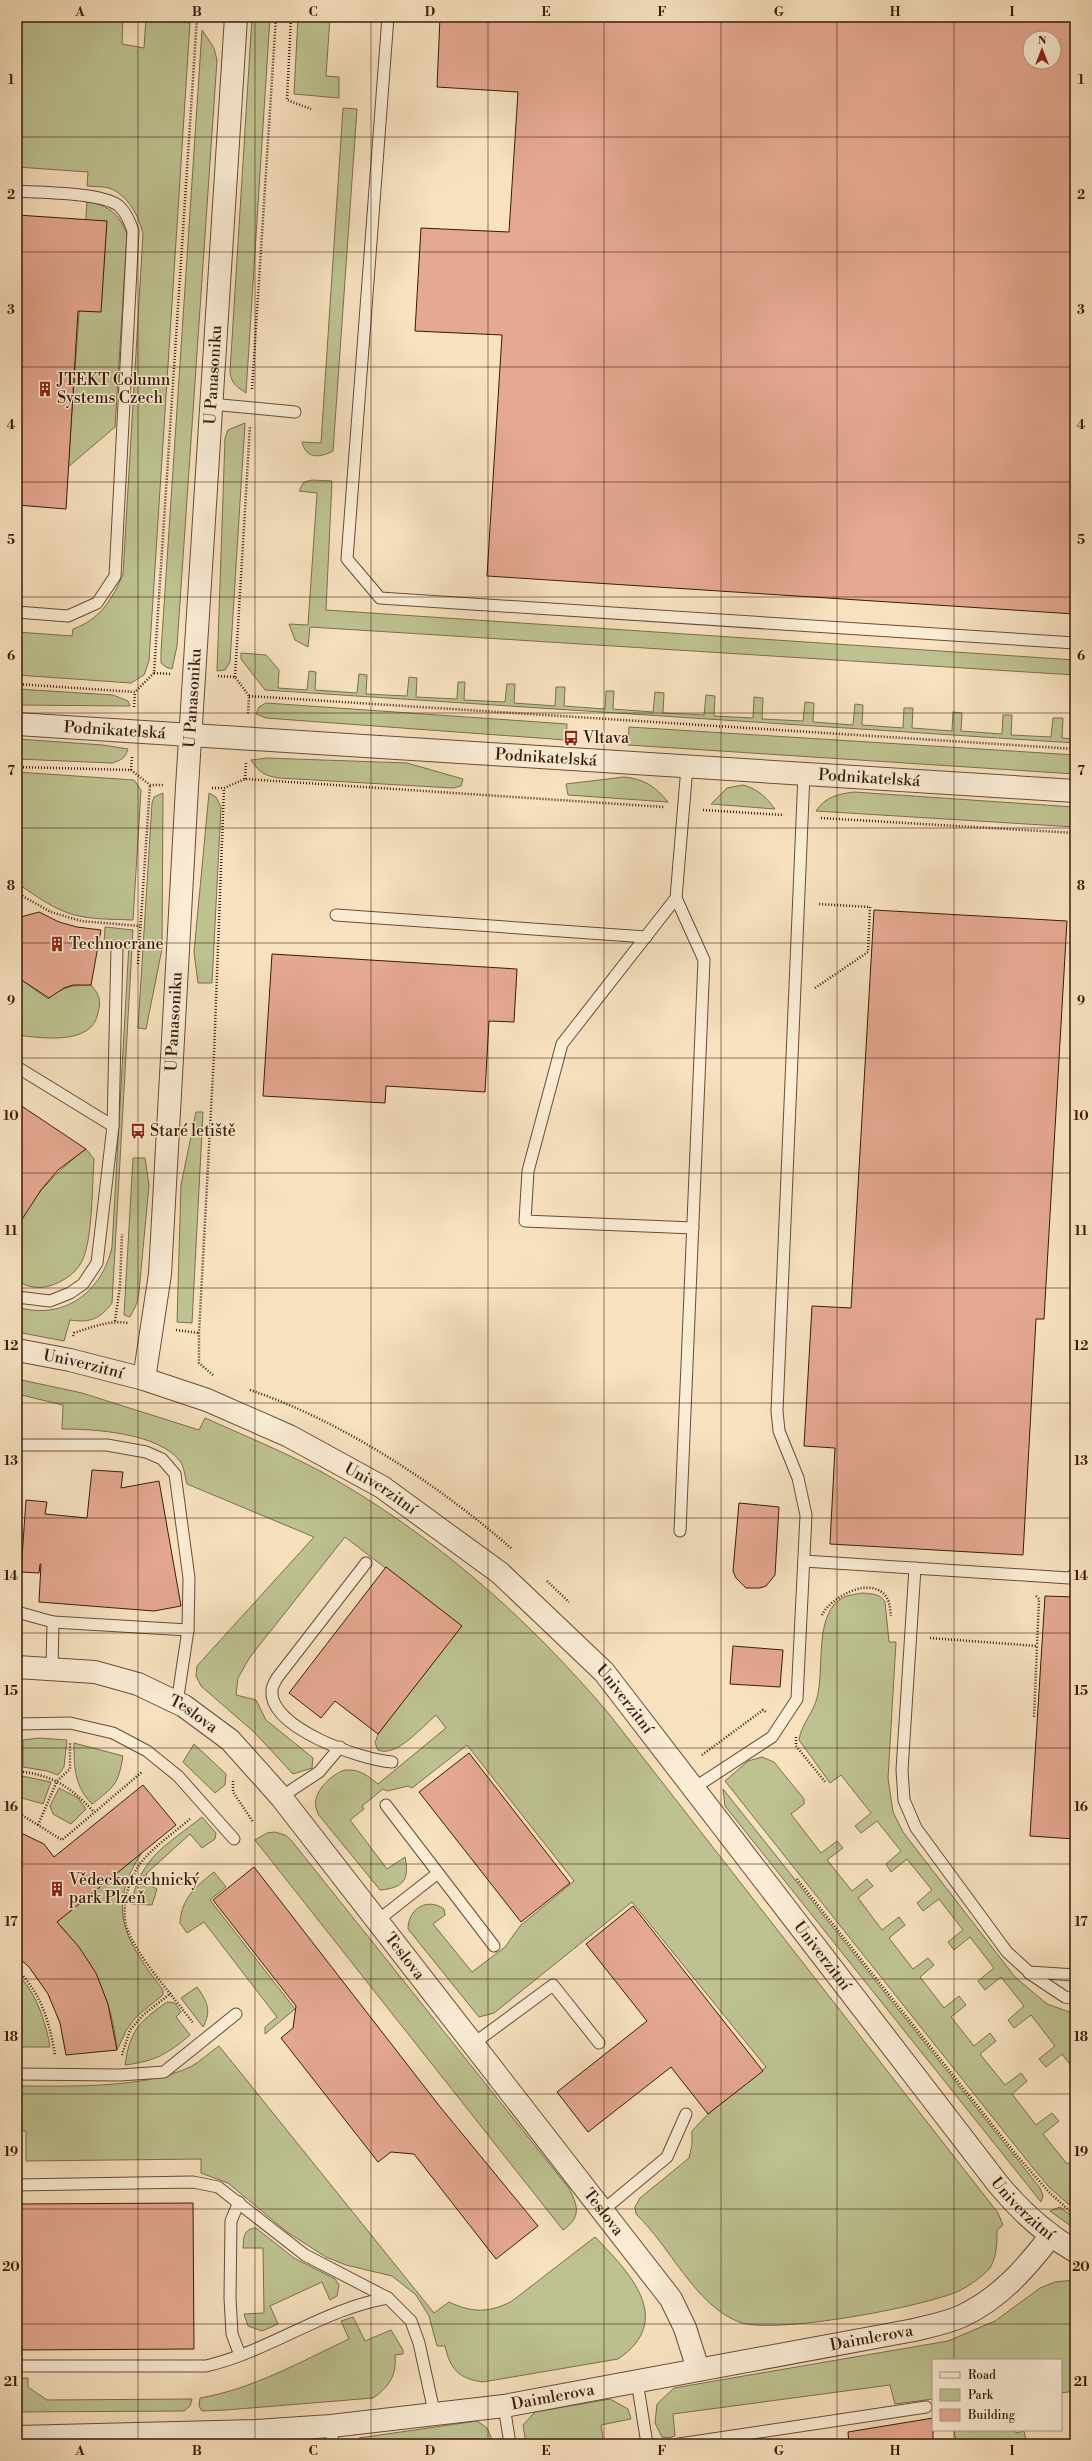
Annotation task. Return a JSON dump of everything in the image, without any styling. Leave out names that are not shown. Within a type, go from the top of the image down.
[{"type":"street","name":"U Panasoniku","points":[[144,1379],[160,1274],[190,735],[236,17]]},
{"type":"street","name":"Podnikatelská","points":[[17,724],[1075,791]]},
{"type":"street","name":"Univerzitní","points":[[17,1350],[70,1360],[144,1379],[207,1400],[289,1436],[382,1488],[500,1573],[604,1672],[998,2184],[1024,2214],[1050,2237],[1075,2251]]},
{"type":"street","name":"Teslova","points":[[17,1667],[94,1672],[138,1684],[177,1703],[207,1721],[230,1740],[281,1797],[672,2299],[685,2328],[698,2370]]},
{"type":"street","name":"Daimlerova","points":[[17,2436],[39,2440],[191,2434],[332,2435],[435,2416],[504,2406],[914,2330],[960,2317],[990,2300],[1023,2272],[1050,2237]]},
{"type":"lane","points":[[388,17],[347,559],[380,598],[1075,644]]},
{"type":"lane","points":[[17,191],[104,198],[119,206],[128,217],[133,231],[115,576],[97,603],[68,616],[17,612]]},
{"type":"lane","points":[[211,404],[295,412]]},
{"type":"lane","points":[[680,1531],[704,960],[676,898],[687,767]]},
{"type":"lane","points":[[694,1788],[772,1737],[797,1699],[806,1515],[804,1497],[779,1431],[777,1411],[804,774]]},
{"type":"lane","points":[[676,898],[562,1044],[528,1171],[525,1221],[693,1228]]},
{"type":"lane","points":[[336,914],[646,937]]},
{"type":"lane","points":[[17,1297],[50,1301],[70,1293],[83,1284],[97,1263],[113,1126],[117,947]]},
{"type":"lane","points":[[17,1067],[113,1126]]},
{"type":"lane","points":[[17,1445],[107,1444],[146,1452],[162,1459],[175,1474],[189,1578],[188,1630],[177,1703]]},
{"type":"lane","points":[[804,1561],[1069,1578],[1075,1574]]},
{"type":"lane","points":[[366,1563],[276,1678],[272,1689],[277,1707],[285,1719],[310,1735],[371,1759],[392,1762]]},
{"type":"lane","points":[[915,1568],[902,1770],[904,1800],[916,1828],[1007,1952],[1029,1972],[1065,1997],[1075,2000]]},
{"type":"lane","points":[[17,1612],[53,1622],[188,1630]]},
{"type":"lane","points":[[52,1669],[53,1622]]},
{"type":"lane","points":[[17,1724],[70,1724],[113,1733],[157,1759],[178,1776],[234,1839]]},
{"type":"lane","points":[[281,1797],[319,1772],[340,1747]]},
{"type":"lane","points":[[386,1805],[494,1946]]},
{"type":"lane","points":[[377,1921],[438,1873]]},
{"type":"lane","points":[[1029,1972],[1075,1975]]},
{"type":"lane","points":[[472,2044],[553,1985],[599,2043]]},
{"type":"lane","points":[[17,2074],[120,2075],[164,2072],[236,2014]]},
{"type":"lane","points":[[602,2210],[667,2156],[686,2114]]},
{"type":"lane","points":[[17,2186],[193,2182],[218,2187],[305,2255],[388,2298],[411,2321],[419,2343],[435,2416]]},
{"type":"lane","points":[[239,2202],[231,2221],[230,2298],[232,2334],[240,2355]]},
{"type":"lane","points":[[17,2366],[206,2366],[240,2355],[341,2310],[365,2302],[388,2298]]},
{"type":"lane","points":[[637,2381],[647,2444]]},
{"type":"lane","points":[[504,2406],[510,2444]]},
{"type":"lane","points":[[679,2444],[926,2407]]},
{"type":"path","points":[[17,684],[135,692],[154,673],[197,17]]},
{"type":"path","points":[[235,677],[276,17]]},
{"type":"path","points":[[291,17],[286,100],[311,109]]},
{"type":"path","points":[[249,696],[1075,749]]},
{"type":"path","points":[[17,767],[131,770],[150,785]]},
{"type":"path","points":[[199,1332],[214,1054],[224,788],[245,779],[802,817],[1075,833]]},
{"type":"path","points":[[17,893],[51,912],[81,921],[140,926]]},
{"type":"path","points":[[794,1001],[868,952],[870,907],[798,903]]},
{"type":"path","points":[[1008,1574],[1039,1599],[1037,1646]]},
{"type":"path","points":[[38,1825],[57,1781],[70,1769],[70,1724]]},
{"type":"path","points":[[17,1812],[62,1840],[157,1759]]},
{"type":"path","points":[[17,1771],[37,1774],[57,1781],[78,1794],[94,1812]]},
{"type":"path","points":[[195,1815],[147,1856],[135,1871],[125,1902],[126,1925],[135,1946],[205,2039]]},
{"type":"path","points":[[17,1970],[28,1979],[42,2005],[51,2032],[56,2058]]},
{"type":"path","points":[[121,2059],[130,2030],[143,2015],[171,1993]]},
{"type":"green space","points":[[17,17],[123,17],[122,44],[144,48],[146,18],[190,23],[149,661],[144,675],[131,683],[17,675],[17,632],[72,636],[73,629],[90,620],[104,608],[115,592],[123,574],[143,234],[139,220],[132,207],[122,196],[109,188],[87,186],[88,172],[17,167]]},
{"type":"green space","points":[[252,17],[270,17],[246,393],[235,384],[230,372]]},
{"type":"green space","points":[[298,17],[330,17],[326,76],[339,77],[339,98],[294,94]]},
{"type":"green space","points":[[202,30],[214,48],[217,60],[177,646],[172,669],[161,663],[161,652]]},
{"type":"green space","points":[[343,108],[357,109],[333,451],[323,455],[314,456],[307,452],[302,442],[321,443]]},
{"type":"green space","points":[[87,202],[101,205],[117,216],[127,234],[115,427],[68,467]]},
{"type":"green space","points":[[245,423],[230,662],[225,670],[217,671],[225,438],[228,430]]},
{"type":"green space","points":[[312,480],[332,481],[326,610],[1075,660],[1075,675],[310,627],[308,647],[295,640],[289,624],[308,625],[317,493],[299,491],[304,482]]},
{"type":"green space","points":[[241,653],[266,655],[279,670],[278,688],[307,690],[309,671],[316,672],[315,690],[357,693],[359,674],[367,675],[366,694],[407,696],[409,677],[417,678],[416,697],[457,699],[458,682],[465,682],[464,700],[505,702],[507,684],[515,684],[514,703],[555,706],[556,687],[565,687],[564,706],[605,709],[606,691],[614,691],[613,709],[653,712],[655,692],[664,693],[663,713],[704,715],[706,695],[715,696],[714,716],[753,718],[754,697],[763,698],[762,719],[803,721],[805,702],[814,703],[813,722],[853,725],[855,704],[863,705],[862,725],[903,728],[904,708],[913,708],[912,728],[952,731],[953,712],[962,713],[961,731],[1002,734],[1003,715],[1012,715],[1011,735],[1051,737],[1053,718],[1063,718],[1062,738],[1075,739],[1075,743],[265,690],[241,659]]},
{"type":"green space","points":[[17,689],[113,695],[128,701],[130,706],[17,705]]},
{"type":"green space","points":[[266,703],[567,724],[566,740],[266,718],[256,714],[259,707]]},
{"type":"green space","points":[[629,727],[1075,755],[1075,774],[628,745]]},
{"type":"green space","points":[[17,739],[103,745],[128,749],[126,755],[122,759],[112,763],[17,759]]},
{"type":"green space","points":[[267,758],[407,763],[463,779],[461,786],[453,788],[279,778],[263,773],[251,760]]},
{"type":"green space","points":[[17,772],[134,780],[141,790],[133,920],[92,918],[68,913],[48,903],[17,883]]},
{"type":"green space","points":[[624,777],[649,784],[668,802],[568,795],[566,784]]},
{"type":"green space","points":[[743,785],[761,794],[775,809],[711,804],[727,788]]},
{"type":"green space","points":[[854,792],[1074,807],[1075,827],[816,811],[823,802],[832,797]]},
{"type":"green space","points":[[163,793],[162,949],[146,1029],[138,1028],[152,803],[154,797]]},
{"type":"green space","points":[[209,793],[216,797],[221,807],[212,983],[198,983],[194,952]]},
{"type":"green space","points":[[105,927],[133,930],[112,1303],[103,1313],[94,1319],[83,1321],[70,1320],[64,1341],[17,1332],[17,1307],[34,1310],[50,1310],[65,1306],[78,1299],[90,1289],[100,1277],[107,1263],[112,1247],[129,944],[104,943]]},
{"type":"green space","points":[[19,978],[48,999],[68,987],[91,985],[98,995],[99,1002],[98,1013],[94,1024],[86,1031],[64,1038],[17,1035]]},
{"type":"green space","points":[[196,1112],[203,1112],[192,1323],[177,1322],[181,1185]]},
{"type":"green space","points":[[86,1149],[94,1159],[90,1228],[85,1254],[81,1263],[71,1274],[54,1284],[45,1287],[32,1287],[24,1284],[17,1280],[16,1240],[20,1223],[34,1199],[44,1187],[66,1165]]},
{"type":"green space","points":[[133,1158],[145,1158],[149,1185],[139,1292],[137,1303],[130,1317],[124,1315]]},
{"type":"green space","points":[[17,1379],[82,1393],[199,1430],[205,1418],[320,1471],[361,1495],[401,1521],[476,1579],[545,1644],[578,1678],[609,1714],[998,2213],[1003,2225],[997,2230],[997,2244],[990,2268],[967,2287],[941,2297],[883,2311],[814,2322],[783,2325],[757,2325],[739,2322],[723,2314],[709,2302],[696,2289],[648,2227],[636,2214],[635,2207],[640,2198],[689,2158],[692,2145],[692,2131],[708,2114],[766,2067],[632,1902],[494,2013],[479,2017],[408,1929],[411,1916],[420,1907],[425,1905],[431,1904],[444,1909],[445,1915],[433,1924],[472,1972],[505,1947],[520,1926],[574,1881],[467,1745],[412,1788],[408,1786],[387,1791],[383,1789],[362,1806],[364,1809],[350,1820],[387,1869],[405,1857],[405,1877],[399,1885],[380,1890],[318,1814],[315,1803],[316,1799],[319,1792],[329,1779],[343,1771],[352,1770],[364,1774],[378,1784],[446,1728],[436,1715],[401,1746],[393,1750],[378,1750],[375,1743],[378,1734],[461,1626],[345,1537],[250,1657],[238,1678],[236,1695],[256,1700],[266,1720],[313,1758],[312,1768],[293,1774],[254,1732],[201,1686],[196,1676],[197,1666],[314,1537],[187,1484],[180,1461],[170,1452],[157,1444],[125,1434],[91,1430],[62,1429],[63,1405],[17,1394]]},
{"type":"green space","points":[[862,1593],[878,1595],[883,1599],[885,1602],[889,1642],[896,1642],[888,1778],[893,1812],[903,1832],[1015,1977],[1047,2004],[1075,2014],[1075,2071],[1062,2054],[1046,2067],[1039,2059],[1055,2046],[1031,2015],[1014,2028],[1008,2020],[1024,2006],[1001,1977],[985,1990],[978,1981],[994,1968],[970,1937],[954,1950],[948,1942],[963,1930],[939,1899],[923,1911],[917,1903],[932,1890],[907,1859],[891,1872],[886,1864],[901,1851],[877,1821],[861,1833],[855,1826],[871,1813],[841,1775],[830,1783],[799,1740],[802,1729],[817,1698],[822,1642],[828,1615],[834,1604],[844,1597]]},
{"type":"green space","points":[[39,1738],[67,1740],[64,1767],[58,1775],[47,1771],[23,1767],[23,1740]]},
{"type":"green space","points":[[74,1743],[123,1756],[117,1779],[111,1789],[92,1804],[78,1783],[74,1760]]},
{"type":"green space","points":[[194,1744],[226,1774],[225,1785],[215,1793],[183,1762]]},
{"type":"green space","points":[[762,1757],[774,1762],[804,1799],[804,1804],[791,1814],[821,1853],[837,1841],[843,1848],[827,1860],[852,1891],[867,1879],[873,1886],[858,1898],[882,1930],[899,1917],[905,1925],[889,1938],[913,1969],[928,1958],[934,1965],[920,1977],[944,2008],[959,1996],[966,2005],[951,2017],[974,2046],[990,2033],[996,2041],[980,2054],[1005,2085],[1021,2073],[1027,2081],[1012,2094],[1036,2125],[1052,2113],[1059,2121],[1043,2134],[1067,2164],[1075,2158],[1075,2210],[1049,2187],[1033,2168],[725,1781],[748,1761]]},
{"type":"green space","points":[[22,1776],[51,1782],[43,1804],[22,1798]]},
{"type":"green space","points":[[59,1788],[78,1798],[86,1809],[71,1824],[53,1814],[50,1806]]},
{"type":"green space","points":[[723,1789],[1040,2188],[1043,2196],[1041,2202],[725,1806]]},
{"type":"green space","points":[[202,1817],[216,1833],[215,1839],[202,1848],[190,1834],[147,1873],[144,1882],[157,1889],[152,1905],[131,1904],[135,1888],[141,1874],[157,1853]]},
{"type":"green space","points":[[275,1832],[285,1835],[291,1840],[568,2187],[576,2205],[576,2215],[569,2225],[563,2230],[255,1840],[267,1833]]},
{"type":"green space","points":[[143,1851],[131,1871],[124,1890],[122,1907],[124,1924],[130,1940],[150,1973],[163,1990],[163,1995],[137,2016],[127,2029],[117,2050],[110,2013],[105,1996],[98,1981],[80,1951],[57,1922]]},
{"type":"green space","points":[[214,1872],[226,1887],[210,1900],[295,2009],[265,2034],[265,2027],[277,2017],[204,1922],[187,1933],[180,1923],[181,1914],[186,1900],[201,1882]]},
{"type":"green space","points":[[17,1975],[35,1998],[43,2018],[50,2047],[17,2047]]},
{"type":"green space","points":[[197,1987],[206,2002],[208,2011],[203,2027],[181,1998]]},
{"type":"green space","points":[[167,2002],[175,2003],[181,2012],[176,2017],[190,2035],[168,2052],[160,2056],[125,2065],[130,2043],[137,2028],[149,2015]]},
{"type":"green space","points":[[219,2046],[434,2313],[449,2302],[457,2306],[473,2310],[496,2308],[504,2305],[512,2301],[595,2237],[621,2265],[633,2281],[641,2296],[645,2312],[644,2328],[635,2344],[618,2359],[483,2382],[475,2381],[457,2372],[450,2361],[445,2346],[437,2346],[429,2316],[416,2295],[392,2276],[346,2265],[326,2257],[287,2232],[228,2183],[201,2173],[201,2159],[26,2161],[26,2131],[17,2131],[17,2086],[106,2085],[152,2079],[192,2066]]},
{"type":"green space","points":[[1060,2207],[1075,2219],[1075,2229],[1050,2211]]},
{"type":"green space","points":[[256,2228],[294,2258],[335,2279],[339,2285],[337,2296],[330,2300],[322,2282],[270,2306],[278,2324],[262,2331],[248,2326],[244,2314],[264,2313],[263,2248],[243,2248],[246,2232]]},
{"type":"green space","points":[[1075,2280],[1075,2391],[1062,2393],[1062,2359],[932,2359],[932,2399],[895,2404],[890,2385],[673,2414],[675,2436],[669,2438],[662,2437],[655,2423],[657,2404],[674,2388],[948,2341],[995,2321],[1040,2288],[1055,2282]]},
{"type":"green space","points":[[353,2317],[365,2341],[391,2330],[403,2350],[403,2354],[395,2355],[395,2369],[388,2385],[373,2398],[226,2410],[202,2411],[199,2406],[200,2398],[239,2388],[276,2374],[349,2339],[341,2321]]},
{"type":"green space","points":[[17,2378],[28,2378],[28,2387],[47,2400],[192,2399],[190,2406],[184,2411],[17,2412]]},
{"type":"green space","points":[[610,2399],[628,2409],[631,2419],[601,2425],[604,2444],[526,2444],[523,2425],[535,2412]]},
{"type":"green space","points":[[477,2421],[487,2428],[494,2444],[484,2444],[480,2439],[444,2444],[353,2444],[359,2438]]},
{"type":"green space","points":[[954,2431],[1015,2431],[1016,2433],[1024,2431],[1027,2444],[978,2444],[977,2439],[956,2442]]},
{"type":"building","points":[[440,17],[1075,17],[1075,614],[487,576],[502,335],[415,331],[421,228],[509,232],[518,92],[437,87]]},
{"type":"building","name":"JTEKT Column Systems Czech","points":[[17,215],[107,221],[101,312],[78,311],[66,509],[17,505]]},
{"type":"building","points":[[874,910],[1067,921],[1044,1319],[1036,1319],[1023,1555],[830,1544],[835,1448],[804,1446],[812,1306],[851,1308]]},
{"type":"building","name":"Technocrane","points":[[39,912],[59,922],[77,927],[101,930],[91,985],[73,985],[64,988],[49,998],[17,977],[17,918]]},
{"type":"building","points":[[272,954],[517,969],[514,1022],[489,1021],[485,1092],[386,1086],[385,1103],[263,1096]]},
{"type":"building","points":[[17,1103],[86,1149],[58,1170],[41,1190],[17,1227]]},
{"type":"building","points":[[92,1470],[123,1472],[121,1488],[159,1481],[181,1606],[154,1611],[39,1602],[41,1564],[39,1573],[21,1572],[26,1500],[47,1502],[45,1514],[87,1518]]},
{"type":"building","points":[[739,1503],[779,1507],[775,1575],[766,1586],[760,1588],[746,1588],[736,1578],[733,1571]]},
{"type":"building","points":[[386,1567],[462,1626],[378,1734],[335,1701],[321,1718],[289,1693]]},
{"type":"building","points":[[1045,1596],[1075,1597],[1075,1839],[1030,1836]]},
{"type":"building","points":[[733,1646],[783,1650],[780,1687],[730,1684]]},
{"type":"building","points":[[469,1753],[570,1883],[521,1922],[419,1792]]},
{"type":"building","name":"Vědeckotechnický park Plzeň","points":[[143,1785],[176,1825],[57,1922],[79,1947],[96,1973],[108,2004],[117,2050],[66,2055],[60,2023],[48,1994],[29,1967],[17,1956],[17,1831],[44,1844],[54,1857]]},
{"type":"building","points":[[254,1867],[441,2108],[538,2226],[496,2259],[414,2154],[391,2152],[378,2162],[281,2038],[293,2028],[296,2006],[213,1900]]},
{"type":"building","points":[[633,1906],[763,2071],[708,2114],[671,2067],[588,2132],[557,2092],[647,2021],[586,1944]]},
{"type":"building","points":[[193,2203],[194,2349],[17,2350],[17,2204]]},
{"type":"building","points":[[932,2418],[933,2444],[849,2444],[848,2432]]},
{"type":"place","name":"JTEKT Column Systems Czech","points":[[45,389]]},
{"type":"place","name":"Vltava","points":[[571,738]]},
{"type":"place","name":"Technocrane","points":[[57,944]]},
{"type":"place","name":"Staré letiště","points":[[138,1131]]},
{"type":"place","name":"Vědeckotechnický park Plzeň","points":[[57,1889]]}]
